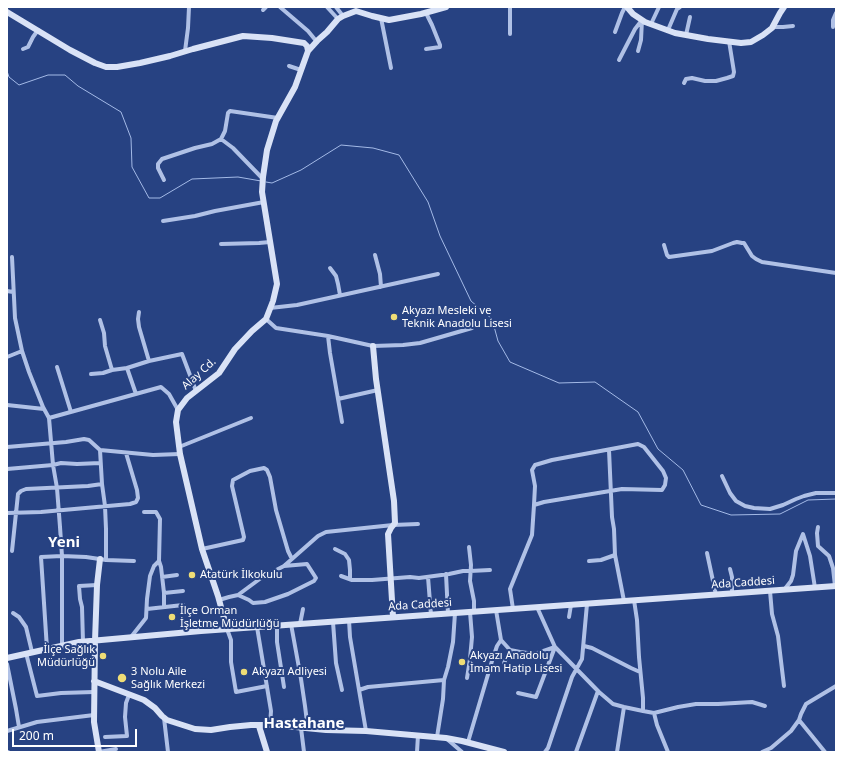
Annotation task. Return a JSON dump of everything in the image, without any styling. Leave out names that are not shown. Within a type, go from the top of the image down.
[{"type":"street","points":[[185,51],[188,28],[188,7]]},
{"type":"street","points":[[280,7],[308,31],[317,42]]},
{"type":"street","points":[[327,7],[340,18]]},
{"type":"street","points":[[336,7],[340,18]]},
{"type":"street","points":[[7,12],[70,50],[95,63],[106,67],[118,67],[170,56],[243,36],[272,38],[304,43],[308,51],[340,18],[352,10],[389,20],[426,13],[446,7]]},
{"type":"street","points":[[510,7],[510,34]]},
{"type":"street","points":[[614,32],[626,7],[645,22],[675,33],[741,43],[751,42],[763,35],[772,26],[784,7]]},
{"type":"street","points":[[650,24],[659,7]]},
{"type":"street","points":[[668,30],[677,9],[680,7]]},
{"type":"street","points":[[426,13],[440,45],[440,47],[426,49]]},
{"type":"street","points":[[834,27],[833,20],[836,13]]},
{"type":"street","points":[[686,35],[690,17]]},
{"type":"street","points":[[381,18],[391,68]]},
{"type":"street","points":[[638,51],[641,40],[642,20]]},
{"type":"street","points":[[619,60],[635,29],[642,20]]},
{"type":"street","points":[[772,26],[793,26]]},
{"type":"street","points":[[23,49],[28,47],[38,30]]},
{"type":"street","points":[[684,83],[686,79],[692,78],[705,81],[716,81],[733,76],[734,72],[729,41]]},
{"type":"street","name":"Alay Cd.","points":[[178,410],[187,398],[219,372],[236,349],[252,331],[266,319],[273,301],[277,284],[262,192],[263,178],[267,150],[278,118],[295,87],[308,51]]},
{"type":"street","points":[[289,66],[301,70]]},
{"type":"street","points":[[164,180],[158,168],[158,164],[162,159],[212,144],[221,139],[225,131],[228,113],[230,111],[278,118]]},
{"type":"street","points":[[221,139],[263,178]]},
{"type":"street","points":[[163,222],[264,202]]},
{"type":"street","points":[[222,244],[270,242]]},
{"type":"street","points":[[664,245],[667,255],[671,257],[712,251],[737,242],[742,242],[752,256],[762,262],[836,273]]},
{"type":"street","points":[[375,255],[380,274],[381,287]]},
{"type":"street","points":[[12,257],[15,318],[22,351],[29,372],[49,418],[53,465],[57,488],[62,556],[62,646]]},
{"type":"street","points":[[330,268],[336,276],[340,295]]},
{"type":"street","points":[[270,308],[298,305],[438,274]]},
{"type":"street","points":[[7,291],[13,292]]},
{"type":"street","points":[[139,312],[139,327],[149,361]]},
{"type":"street","points":[[266,319],[276,328],[328,336],[373,346],[420,343],[472,328]]},
{"type":"street","points":[[100,320],[104,333],[105,346],[112,370]]},
{"type":"street","points":[[328,336],[342,422]]},
{"type":"street","points":[[373,346],[394,501],[395,523],[388,534],[393,617]]},
{"type":"street","points":[[7,357],[22,351]]},
{"type":"street","points":[[91,374],[127,368],[149,361],[182,354],[196,391]]},
{"type":"street","points":[[57,367],[71,412]]},
{"type":"street","points":[[127,368],[136,394]]},
{"type":"street","points":[[49,418],[161,387],[169,394],[178,410],[176,422],[180,454],[202,549],[219,600],[230,640],[231,662],[236,692],[267,686]]},
{"type":"street","points":[[338,399],[378,390]]},
{"type":"street","points":[[7,405],[44,409]]},
{"type":"street","points":[[179,447],[251,418]]},
{"type":"street","points":[[7,447],[84,439],[89,440],[100,450],[153,454],[180,454]]},
{"type":"street","points":[[513,609],[510,589],[532,534],[535,486],[532,470],[535,465],[552,460],[638,444],[644,447],[663,471],[666,478],[666,485],[662,490],[622,489],[534,505]]},
{"type":"street","points":[[100,450],[106,529],[103,559],[97,585],[94,722],[99,752],[116,749]]},
{"type":"street","points":[[609,450],[615,556],[624,601]]},
{"type":"street","points":[[7,513],[41,512],[130,504],[136,502],[138,498],[126,452]]},
{"type":"street","points":[[7,470],[61,463],[100,463]]},
{"type":"street","points":[[202,549],[242,540],[244,538],[232,486],[233,480],[250,471],[264,468],[267,470],[270,477],[276,510],[288,551],[292,559]]},
{"type":"street","points":[[722,476],[730,493],[736,501],[745,506],[754,508],[770,509],[783,506],[804,496],[816,493],[836,493]]},
{"type":"street","points":[[12,551],[18,494],[21,490],[102,484]]},
{"type":"street","points":[[144,512],[156,512],[160,519],[159,561],[164,593],[164,607]]},
{"type":"street","points":[[219,600],[238,595],[261,578],[284,566],[318,536],[326,532],[418,524]]},
{"type":"street","points":[[818,528],[818,546],[829,556],[833,568],[835,586]]},
{"type":"street","points":[[783,590],[791,581],[796,551],[803,534],[810,556],[815,588]]},
{"type":"street","points":[[467,678],[472,637],[472,612],[474,601],[470,581],[470,571],[472,565],[469,546]]},
{"type":"street","points":[[335,549],[345,554],[348,560],[350,579]]},
{"type":"street","points":[[708,553],[716,595]]},
{"type":"street","points":[[47,649],[41,557],[62,556],[134,560]]},
{"type":"street","points":[[589,560],[601,560],[615,556]]},
{"type":"street","points":[[131,638],[146,618],[150,576],[154,566],[159,561]]},
{"type":"street","points":[[238,595],[253,603],[265,602],[288,594],[314,581],[316,578],[307,564],[284,566]]},
{"type":"street","points":[[730,569],[732,577],[732,594]]},
{"type":"street","points":[[341,576],[350,579],[372,580],[428,577],[463,571],[490,570]]},
{"type":"street","points":[[446,574],[448,614]]},
{"type":"street","points":[[162,577],[178,575]]},
{"type":"street","points":[[428,577],[431,615]]},
{"type":"street","points":[[83,642],[82,607],[79,586],[97,585]]},
{"type":"street","name":"Ada Caddesi","points":[[7,658],[83,642],[227,629],[835,586]]},
{"type":"street","points":[[770,591],[772,614],[778,636],[784,686]]},
{"type":"street","points":[[164,593],[183,592]]},
{"type":"street","points":[[634,600],[637,620],[643,711]]},
{"type":"street","points":[[147,608],[183,604]]},
{"type":"street","points":[[545,752],[548,748],[572,677],[582,659],[587,604]]},
{"type":"street","points":[[569,617],[571,605]]},
{"type":"street","points":[[537,607],[555,647],[598,691],[613,704],[624,708],[654,713],[696,704],[752,702],[766,706]]},
{"type":"street","points":[[300,624],[303,609]]},
{"type":"street","points":[[496,610],[501,640],[510,650],[535,654],[555,647]]},
{"type":"street","points":[[13,613],[19,617],[26,627],[37,696],[61,693],[94,692]]},
{"type":"street","points":[[437,737],[443,699],[444,680],[453,642],[455,613]]},
{"type":"street","points":[[349,620],[358,690],[366,731]]},
{"type":"street","points":[[333,622],[336,663],[342,690]]},
{"type":"street","points":[[291,624],[307,722],[303,728],[304,752]]},
{"type":"street","points":[[277,626],[277,642],[284,687]]},
{"type":"street","points":[[257,627],[271,710],[270,725]]},
{"type":"street","points":[[468,742],[497,646],[501,640]]},
{"type":"street","points":[[584,646],[592,648],[640,672]]},
{"type":"street","points":[[518,693],[536,697],[555,647]]},
{"type":"street","points":[[504,663],[510,650]]},
{"type":"street","points":[[7,664],[19,727]]},
{"type":"street","points":[[358,690],[368,687],[444,680]]},
{"type":"street","points":[[94,681],[144,700],[167,720],[195,729],[211,730],[237,726],[270,725],[326,730],[366,731],[446,738],[468,742],[504,752]]},
{"type":"street","points":[[762,752],[771,748],[791,731],[799,720],[806,704],[836,686]]},
{"type":"street","points":[[576,752],[598,691]]},
{"type":"street","points":[[105,737],[128,736],[125,717],[126,703],[129,695]]},
{"type":"street","points":[[617,752],[624,708]]},
{"type":"street","points":[[654,713],[657,725],[668,752]]},
{"type":"street","points":[[7,731],[38,722],[94,715]]},
{"type":"street","points":[[164,718],[168,752]]},
{"type":"street","points":[[799,720],[825,752]]},
{"type":"street","points":[[259,726],[267,752]]},
{"type":"street","points":[[417,752],[418,735]]},
{"type":"street","points":[[446,738],[462,752]]},
{"type":"street","points":[[771,748],[774,752]]},
{"type":"waterway","points":[[7,71],[9,77],[19,85],[48,75],[65,75],[78,86],[121,112],[131,138],[132,167],[149,198],[160,198],[192,179],[238,177],[261,181]]},
{"type":"waterway","points":[[266,182],[272,183],[301,170],[341,145],[373,148],[399,155],[428,202],[440,236],[471,301],[492,319],[498,341],[510,362],[559,383],[595,382],[638,412],[658,449],[683,470],[701,505],[731,515],[780,514],[808,500],[836,499]]},
{"type":"place","name":"Akyazı Mesleki ve Teknik Anadolu Lisesi","points":[[394,317]]},
{"type":"place","name":"Atatürk İlkokulu","points":[[192,575]]},
{"type":"place","name":"İlçe Orman İşletme Müdürlüğü","points":[[172,617]]},
{"type":"place","name":"İlçe Sağlık Müdürlüğü","points":[[103,656]]},
{"type":"place","name":"Akyazı Anadolu İmam Hatip Lisesi","points":[[462,662]]},
{"type":"place","name":"Akyazı Adliyesi","points":[[244,672]]},
{"type":"place","name":"3 Nolu Aile Sağlık Merkezi","points":[[122,678]]},
{"type":"district","name":"Yeni","points":[[64,543]]},
{"type":"district","name":"Hastahane","points":[[304,724]]}]
